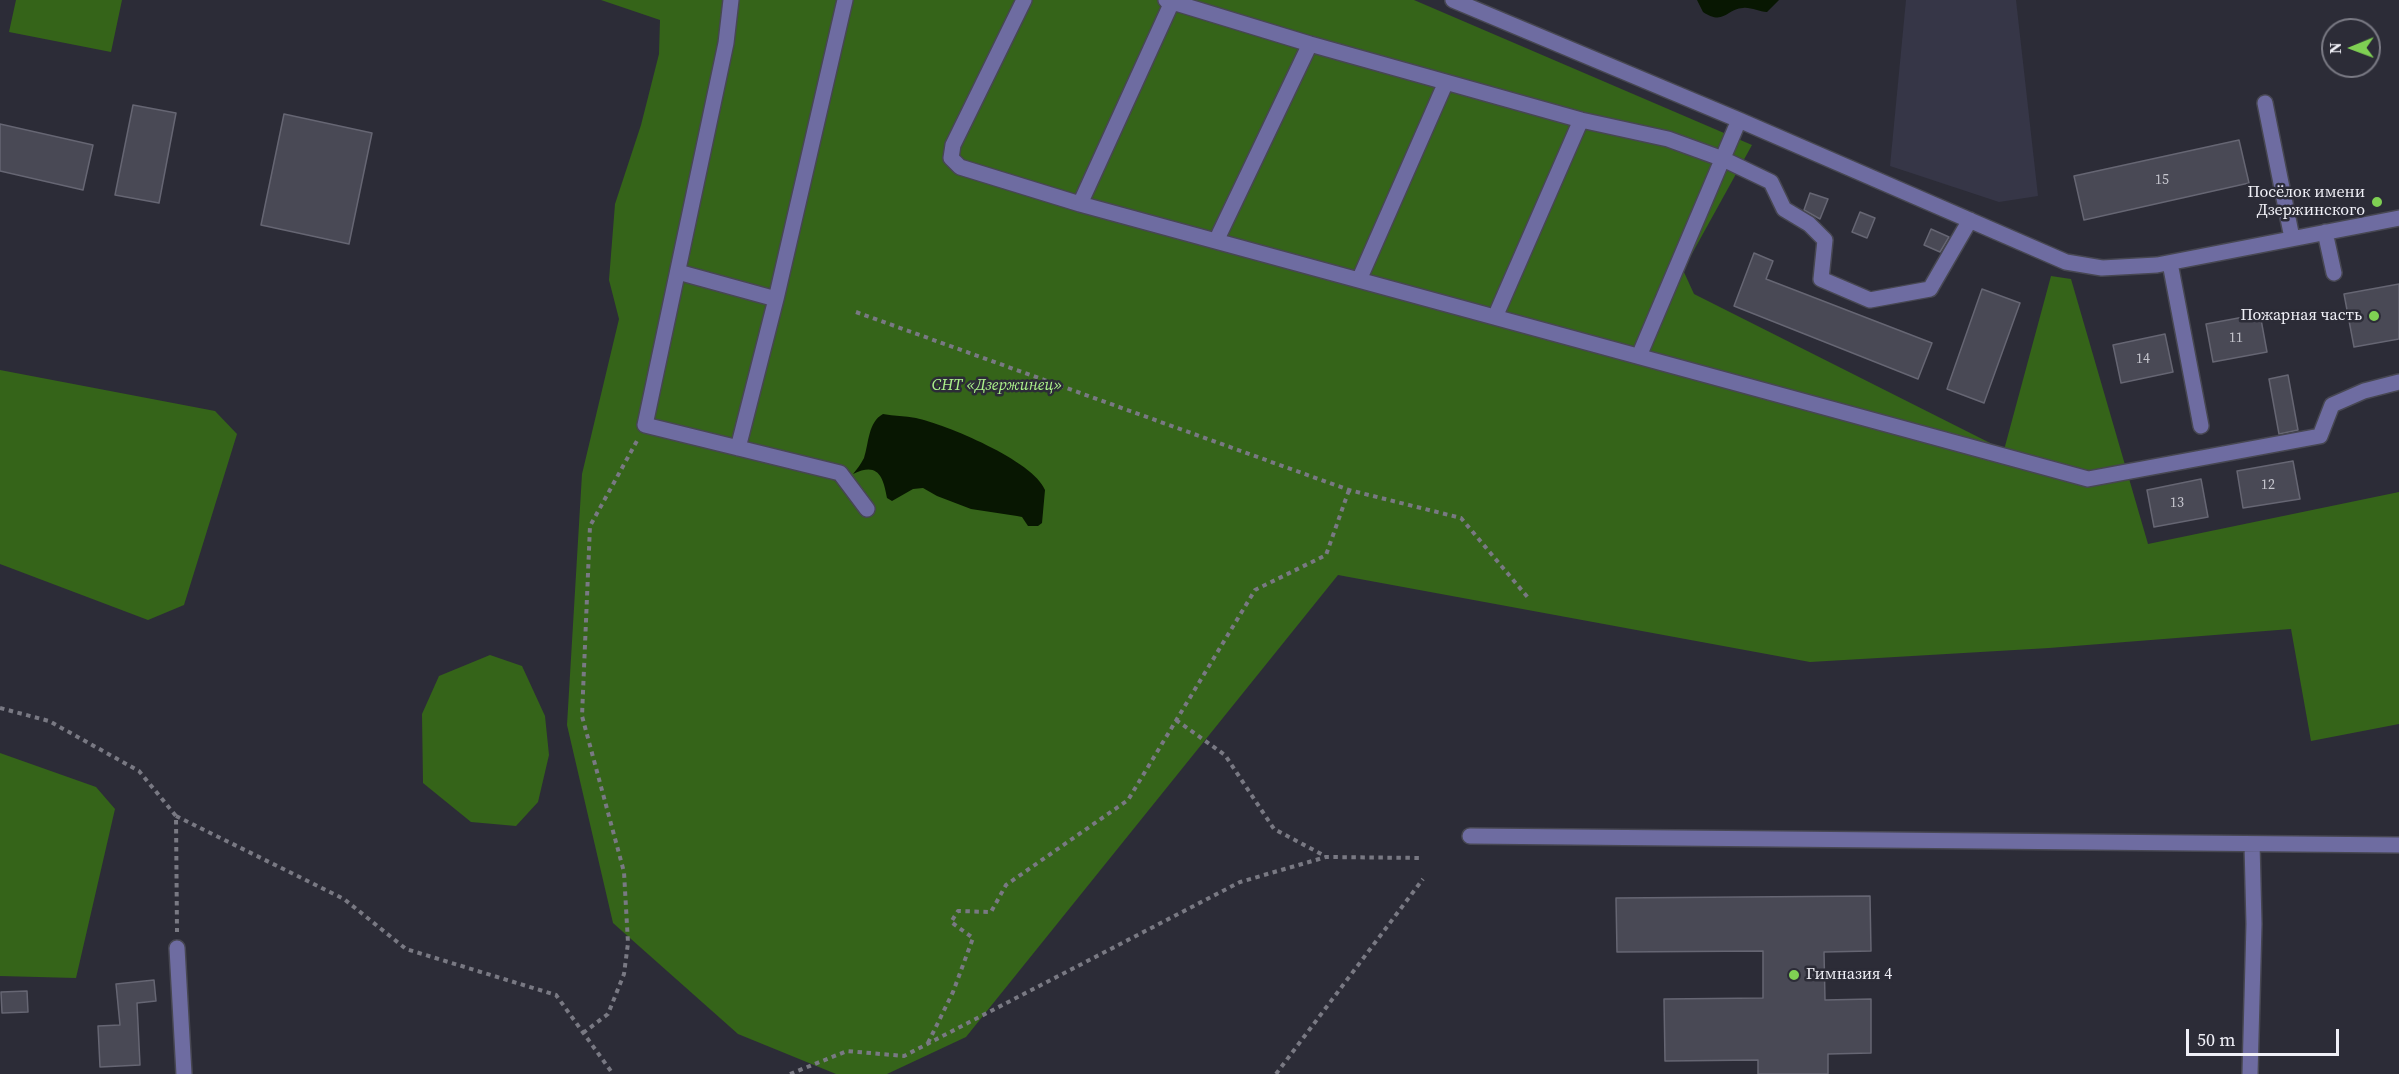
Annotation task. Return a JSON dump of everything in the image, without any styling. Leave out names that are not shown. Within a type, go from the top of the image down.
[{"type":"street","points":[[731,0],[726,44],[645,425],[840,472],[867,508]]},
{"type":"street","points":[[738,448],[776,299],[845,0]]},
{"type":"street","points":[[1024,0],[953,145],[951,158],[960,167],[1080,204],[2088,479],[2320,436],[2332,405],[2364,391],[2399,382]]},
{"type":"street","points":[[1453,0],[1739,120],[2066,262],[2086,267],[2124,268],[2170,263],[2399,218]]},
{"type":"street","points":[[1080,204],[1169,1],[1310,44],[1581,120],[1668,139],[1723,159],[1771,182],[1784,209],[1809,224],[1825,240],[1821,279],[1870,300],[1930,289],[1970,220]]},
{"type":"street","points":[[1216,241],[1310,44]]},
{"type":"street","points":[[1359,280],[1446,82]]},
{"type":"street","points":[[2265,103],[2292,238]]},
{"type":"street","points":[[1495,317],[1581,120]]},
{"type":"street","points":[[1639,356],[1739,120]]},
{"type":"street","points":[[2325,232],[2334,273]]},
{"type":"street","points":[[2170,263],[2200,426]]},
{"type":"street","points":[[678,272],[776,299]]},
{"type":"street","points":[[1470,836],[2399,845]]},
{"type":"street","points":[[2250,1074],[2254,924],[2252,844]]},
{"type":"street","points":[[177,948],[184,1074]]},
{"type":"path","points":[[856,312],[1349,490],[1461,519],[1530,600]]},
{"type":"path","points":[[583,1033],[608,1014],[624,974],[628,943],[624,872],[582,716],[590,526],[645,425]]},
{"type":"path","points":[[928,1043],[953,992],[973,938],[951,922],[957,911],[991,912],[1005,885],[1128,800],[1255,590],[1326,555],[1349,490]]},
{"type":"path","points":[[0,708],[50,722],[139,771],[176,816],[344,899],[406,949],[556,995],[613,1074]]},
{"type":"path","points":[[1176,720],[1225,755],[1274,829],[1326,857]]},
{"type":"path","points":[[176,816],[177,948]]},
{"type":"path","points":[[790,1074],[847,1051],[904,1056],[1240,882],[1326,857],[1424,858]]},
{"type":"path","points":[[1276,1074],[1423,879]]},
{"type":"shaded area","points":[[1697,0],[1779,0],[1767,12],[1743,8],[1716,17],[1703,12]]},
{"type":"shaded area","points":[[1906,0],[2016,0],[2038,196],[1999,202],[1890,166]]},
{"type":"shaded area","points":[[883,414],[916,418],[947,428],[987,445],[1024,467],[1045,490],[1042,523],[1038,526],[1028,526],[1022,517],[971,509],[923,488],[913,489],[892,501],[887,498],[884,483],[878,473],[868,470],[853,474],[864,458],[874,422]]},
{"type":"green space","points":[[16,0],[122,0],[111,52],[9,32]]},
{"type":"green space","name":"СНТ «Дзержинец»","points":[[601,0],[1414,0],[1752,145],[1683,270],[1694,294],[2004,450],[2051,276],[2071,279],[2148,544],[2399,492],[2399,724],[2311,741],[2291,629],[2049,648],[1810,662],[1338,575],[966,1037],[887,1074],[836,1074],[738,1034],[613,923],[567,725],[582,474],[619,319],[609,280],[615,204],[641,125],[659,54],[660,20]]},
{"type":"green space","points":[[0,370],[215,411],[237,434],[184,605],[148,620],[0,564]]},
{"type":"green space","points":[[490,655],[522,666],[545,716],[549,755],[538,802],[516,826],[471,822],[423,783],[422,714],[439,676]]},
{"type":"green space","points":[[0,753],[96,787],[115,809],[76,978],[0,976]]},
{"type":"building","points":[[133,105],[176,113],[159,203],[115,195]]},
{"type":"building","points":[[284,114],[372,133],[349,244],[261,225]]},
{"type":"building","points":[[0,124],[93,145],[83,190],[0,171]]},
{"type":"building","points":[[2239,140],[2249,183],[2084,220],[2074,176]]},
{"type":"building","points":[[1810,193],[1828,199],[1820,219],[1804,210]]},
{"type":"building","points":[[1860,212],[1875,218],[1867,238],[1852,232]]},
{"type":"building","points":[[1931,229],[1949,237],[1940,252],[1924,245]]},
{"type":"building","points":[[1754,253],[1773,261],[1766,279],[1932,343],[1918,379],[1734,306]]},
{"type":"building","name":"Пожарная часть","points":[[2399,284],[2399,339],[2354,347],[2344,294]]},
{"type":"building","points":[[1982,289],[2020,303],[1984,403],[1947,389]]},
{"type":"building","points":[[2260,314],[2267,352],[2213,362],[2206,324]]},
{"type":"building","points":[[2165,334],[2173,372],[2121,383],[2113,345]]},
{"type":"building","points":[[2288,375],[2298,430],[2279,434],[2269,379]]},
{"type":"building","points":[[2293,461],[2300,499],[2243,508],[2237,471]]},
{"type":"building","points":[[2201,479],[2208,517],[2154,527],[2147,490]]},
{"type":"building","name":"Гимназия 4","points":[[1870,896],[1871,951],[1824,952],[1825,1000],[1871,999],[1871,1053],[1828,1054],[1828,1074],[1758,1074],[1758,1060],[1665,1061],[1664,999],[1763,998],[1763,951],[1617,952],[1616,898]]},
{"type":"building","points":[[154,980],[156,1001],[137,1003],[140,1065],[100,1067],[98,1026],[120,1025],[116,984]]},
{"type":"building","points":[[27,991],[28,1012],[2,1013],[1,992]]},
{"type":"place","name":"Посёлок имени Дзержинского","points":[[2377,202]]},
{"type":"place","name":"Пожарная часть","points":[[2374,316]]},
{"type":"place","name":"Гимназия 4","points":[[1794,975]]}]
